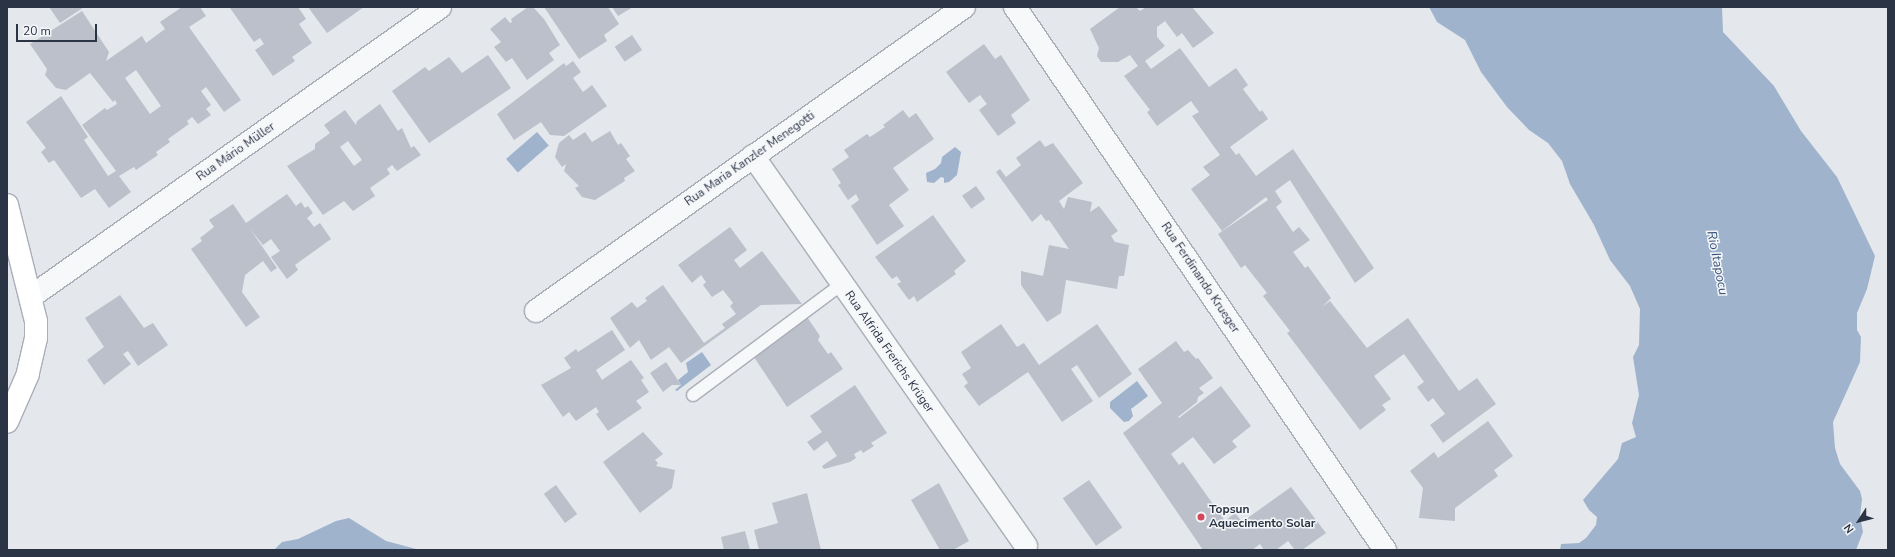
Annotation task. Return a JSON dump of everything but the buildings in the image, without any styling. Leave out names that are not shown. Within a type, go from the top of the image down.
[{"type":"main road","points":[[7,205],[32,296],[36,321],[33,357],[28,374],[7,422]]},
{"type":"street","name":"Rua Mário Müller","points":[[32,296],[440,7]]},
{"type":"street","name":"Rua Maria Kanzler Menegotti","points":[[536,311],[964,7]]},
{"type":"street","name":"Rua Ferdinando Krueger","points":[[1015,7],[1385,550]]},
{"type":"street","name":"Rua Alfrida Frerichs Krüger","points":[[753,156],[1026,546]]},
{"type":"lane","points":[[693,395],[842,284]]},
{"type":"water","name":"Rio Itapocu","points":[[1429,7],[1722,7],[1723,32],[1774,86],[1801,131],[1837,177],[1875,256],[1867,289],[1857,313],[1857,330],[1861,337],[1860,362],[1833,422],[1835,448],[1840,464],[1860,491],[1862,499],[1860,516],[1863,532],[1856,550],[1560,550],[1561,544],[1579,543],[1586,538],[1596,525],[1597,517],[1589,510],[1583,500],[1618,459],[1622,443],[1636,437],[1632,423],[1639,395],[1633,357],[1639,345],[1640,309],[1630,286],[1610,260],[1594,225],[1570,184],[1562,161],[1548,143],[1529,130],[1507,107],[1481,72],[1465,40],[1437,22]]},
{"type":"water","points":[[537,132],[549,146],[518,172],[506,159]]},
{"type":"water","points":[[955,147],[961,152],[957,175],[949,182],[944,183],[944,178],[941,177],[934,183],[927,182],[926,173],[935,169],[941,163],[942,157]]},
{"type":"water","points":[[702,352],[711,365],[677,391],[675,390],[681,385],[678,380],[688,372],[686,363]]},
{"type":"water","points":[[1137,381],[1148,396],[1131,409],[1133,416],[1129,421],[1124,422],[1110,408],[1110,402]]},
{"type":"water","points":[[349,518],[386,541],[420,550],[274,550],[282,542],[298,539],[336,521]]},
{"type":"place","name":"Topsun Aquecimento Solar","points":[[1201,517]]}]
